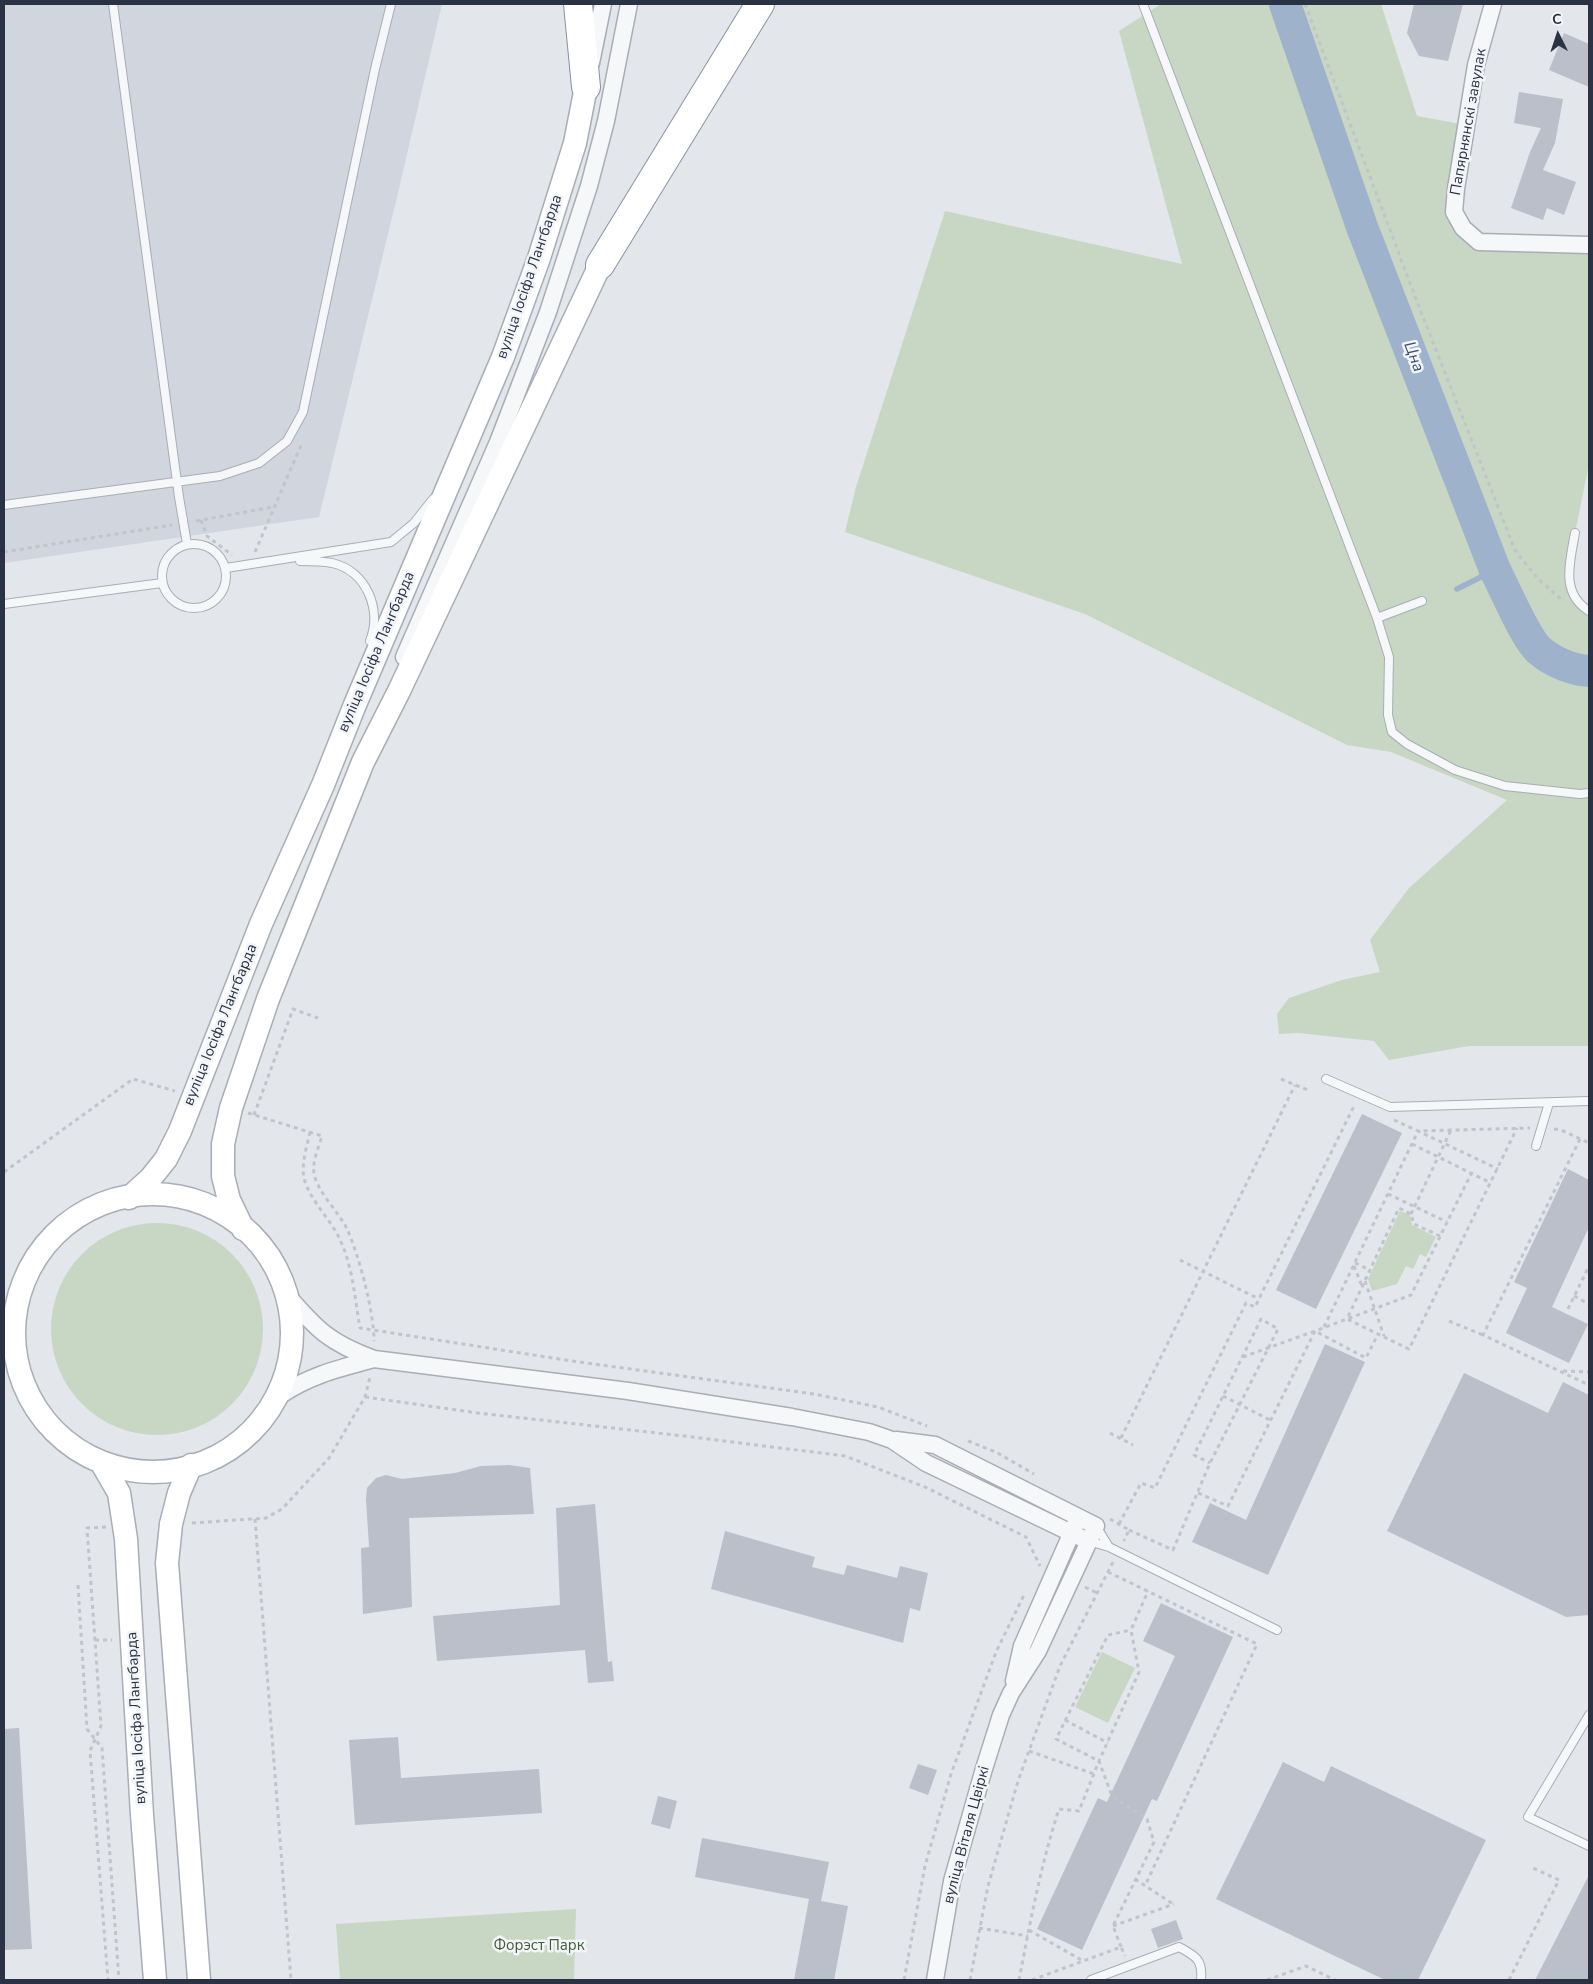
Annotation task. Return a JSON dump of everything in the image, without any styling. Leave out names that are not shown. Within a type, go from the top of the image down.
[{"type":"highway","points":[[578,4],[586,88]]},
{"type":"highway","points":[[600,265],[760,4]]},
{"type":"main road","name":"вуліца Іосіфа Лангбарда","points":[[129,1198],[166,1159],[180,1131],[261,924],[323,785],[354,707],[503,356],[539,258],[575,143],[586,88]]},
{"type":"main road","name":"вуліца Іосіфа Лангбарда","points":[[243,1229],[230,1200],[223,1176],[223,1144],[232,1108],[268,999],[363,762],[403,682],[600,265]]},
{"type":"main road","points":[[149,1196],[189,1201],[208,1208],[243,1229],[270,1259],[280,1276],[287,1296],[294,1335],[288,1376],[282,1395],[271,1413],[246,1440],[221,1456],[191,1465],[146,1470],[121,1469],[101,1462],[69,1441],[46,1418],[27,1394],[10,1360],[11,1290],[42,1247],[56,1232],[90,1210],[129,1198],[149,1196]]},
{"type":"main road","name":"вуліца Іосіфа Лангбарда","points":[[101,1462],[119,1493],[126,1539],[142,1815],[155,1980]]},
{"type":"main road","points":[[191,1465],[179,1493],[171,1524],[168,1563],[199,1980]]},
{"type":"street","points":[[586,88],[603,4]]},
{"type":"street","points":[[363,762],[416,628],[498,442],[548,312],[589,186],[606,121],[629,4]]},
{"type":"street","name":"Папярнянскі завулак","points":[[1493,4],[1476,65],[1454,212],[1463,228],[1479,242],[1589,245]]},
{"type":"street","points":[[287,1296],[325,1336],[348,1349],[374,1359],[618,1390],[792,1417],[868,1432],[892,1440],[935,1445],[1096,1526]]},
{"type":"street","points":[[282,1395],[297,1384],[318,1374],[374,1359]]},
{"type":"street","points":[[892,1440],[926,1463],[1088,1541]]},
{"type":"street","name":"вуліца Віталя Цвіркі","points":[[1011,1693],[1022,1646],[1079,1517]]},
{"type":"street","name":"вуліца Віталя Цвіркі","points":[[935,1980],[952,1881],[1001,1715],[1011,1693],[1038,1651],[1096,1526]]},
{"type":"lane","points":[[113,4],[187,544]]},
{"type":"lane","points":[[4,505],[220,476],[259,463],[287,441],[303,412],[375,69],[391,4]]},
{"type":"lane","points":[[1143,4],[1377,618],[1389,657],[1388,715],[1392,732],[1407,744],[1455,770],[1480,778],[1506,786],[1580,794],[1589,793]]},
{"type":"lane","points":[[451,455],[473,424]]},
{"type":"lane","points":[[226,568],[391,542],[414,524],[433,499],[436,491]]},
{"type":"lane","points":[[1575,533],[1568,569],[1570,587],[1574,598],[1589,611]]},
{"type":"lane","points":[[198,543],[209,547],[217,553],[226,568],[225,584],[221,594],[214,602],[204,607],[193,609],[182,607],[169,597],[162,583],[161,572],[169,554],[177,547],[187,544],[198,543]]},
{"type":"lane","points":[[283,560],[333,563],[346,569],[365,585],[374,604],[373,633],[368,649]]},
{"type":"lane","points":[[4,604],[162,583]]},
{"type":"lane","points":[[1377,618],[1422,601]]},
{"type":"lane","points":[[354,707],[356,681],[359,673]]},
{"type":"lane","points":[[1326,1079],[1390,1107],[1589,1101]]},
{"type":"lane","points":[[1536,1146],[1549,1103]]},
{"type":"lane","points":[[1096,1526],[1109,1547]]},
{"type":"lane","points":[[1088,1541],[1109,1547],[1277,1630]]},
{"type":"lane","points":[[1589,1715],[1528,1818],[1589,1846]]},
{"type":"lane","points":[[1091,1980],[1179,1947],[1195,1955],[1202,1968],[1202,1980]]},
{"type":"path","points":[[1305,4],[1419,307],[1515,550],[1537,578],[1566,604]]},
{"type":"path","points":[[4,552],[184,524],[274,507]]},
{"type":"path","points":[[201,520],[207,536],[231,555],[239,554]]},
{"type":"path","points":[[247,554],[263,552]]},
{"type":"path","points":[[254,1115],[293,1009],[318,1018]]},
{"type":"path","points":[[1281,1079],[1310,1092]]},
{"type":"path","points":[[1121,1438],[1295,1085]]},
{"type":"path","points":[[1120,1524],[1141,1482],[1155,1488],[1246,1303],[1255,1307],[1355,1103],[1364,1107]]},
{"type":"path","points":[[1391,1119],[1498,1169]]},
{"type":"path","points":[[1347,1319],[1409,1349],[1517,1128]]},
{"type":"path","points":[[1418,1131],[1542,1128],[1561,1130],[1589,1143]]},
{"type":"path","points":[[1440,1236],[1414,1224],[1411,1214],[1451,1130]]},
{"type":"path","points":[[1324,1327],[1418,1131]]},
{"type":"path","points":[[310,1132],[305,1157],[304,1178],[311,1194],[342,1242],[351,1277],[360,1328],[572,1361],[814,1394],[878,1407]]},
{"type":"path","points":[[1483,1335],[1580,1139]]},
{"type":"path","points":[[1412,1144],[1491,1183]]},
{"type":"path","points":[[1242,1358],[1411,1295],[1471,1174]]},
{"type":"path","points":[[1388,1194],[1447,1222]]},
{"type":"path","points":[[1347,1319],[1399,1208],[1411,1214]]},
{"type":"path","points":[[1180,1260],[1259,1299]]},
{"type":"path","points":[[1354,1264],[1370,1270]]},
{"type":"path","points":[[1354,1264],[1362,1286]]},
{"type":"path","points":[[1568,1309],[1589,1266]]},
{"type":"path","points":[[1365,1280],[1384,1337]]},
{"type":"path","points":[[1574,1296],[1589,1304]]},
{"type":"path","points":[[1129,1530],[1174,1550],[1210,1463],[1278,1328],[1261,1319],[1194,1455],[1210,1463]]},
{"type":"path","points":[[1449,1321],[1589,1385]]},
{"type":"path","points":[[282,1508],[329,1458],[366,1397],[374,1359],[374,1330]]},
{"type":"path","points":[[1315,1331],[1366,1358],[1378,1334]]},
{"type":"path","points":[[1198,1493],[1228,1506],[1315,1331]]},
{"type":"path","points":[[1560,1371],[1589,1372]]},
{"type":"path","points":[[1223,1396],[1270,1420]]},
{"type":"path","points":[[366,1397],[478,1413],[845,1456],[925,1487],[1026,1537],[1039,1565],[1034,1574]]},
{"type":"path","points":[[1110,1433],[1134,1445]]},
{"type":"path","points":[[255,1519],[291,1980]]},
{"type":"path","points":[[87,1528],[102,1726],[90,1751],[108,1980]]},
{"type":"path","points":[[1108,1572],[1257,1644],[1145,1886]]},
{"type":"path","points":[[78,1585],[87,1729],[102,1748],[118,1980]]},
{"type":"path","points":[[904,1980],[926,1866],[951,1774],[996,1652],[1026,1591]]},
{"type":"path","points":[[1019,1980],[1052,1831],[1059,1809],[1079,1812],[1139,1672],[1131,1630],[1148,1591]]},
{"type":"path","points":[[1128,1966],[1113,1926],[1154,1842],[1147,1819],[1112,1796],[1100,1761],[1056,1739],[1108,1635],[1131,1630]]},
{"type":"path","points":[[1065,1720],[1108,1743]]},
{"type":"path","points":[[1029,1751],[1094,1774]]},
{"type":"path","points":[[1508,1980],[1559,1880],[1533,1868]]},
{"type":"path","points":[[1113,1926],[1174,1904],[1135,1879]]},
{"type":"path","points":[[979,1928],[1028,1936]]},
{"type":"path","points":[[1029,1930],[1084,1961]]},
{"type":"path","points":[[1032,1980],[1122,1947]]},
{"type":"path","points":[[1267,1980],[1277,1979],[1306,1966],[1335,1980]]},
{"type":"shaded area","points":[[4,4],[442,4],[319,517],[4,563]]},
{"type":"green space","points":[[1161,4],[1381,4],[1417,116],[1466,125],[1454,212],[1479,242],[1589,252],[1589,464],[1575,533],[1570,587],[1589,611],[1589,1046],[1469,1046],[1389,1060],[1374,1041],[1298,1033],[1279,1034],[1277,1014],[1289,998],[1342,980],[1380,972],[1370,940],[1409,888],[1507,800],[1391,752],[1347,745],[1085,614],[845,532],[856,487],[945,211],[1182,264],[1119,31]]},
{"type":"green space","points":[[1400,1211],[1410,1215],[1412,1225],[1436,1237],[1426,1257],[1420,1254],[1413,1269],[1406,1266],[1397,1284],[1372,1291],[1368,1279]]},
{"type":"green space","points":[[157,1223],[178,1225],[198,1231],[216,1241],[232,1254],[245,1270],[255,1288],[261,1308],[263,1329],[261,1350],[255,1370],[245,1388],[232,1404],[216,1417],[198,1427],[178,1433],[157,1435],[136,1433],[116,1427],[98,1417],[82,1404],[69,1388],[59,1370],[53,1350],[51,1329],[53,1308],[59,1288],[69,1270],[82,1254],[98,1241],[116,1231],[136,1225]]},
{"type":"green space","points":[[1102,1652],[1135,1668],[1108,1723],[1075,1707]]},
{"type":"green space","name":"Форэст Парк","points":[[576,1909],[574,1980],[340,1980],[336,1924]]},
{"type":"building","points":[[1414,4],[1463,4],[1448,61],[1419,56],[1407,33]]},
{"type":"building","points":[[1564,33],[1589,44],[1589,87],[1549,70]]},
{"type":"building","points":[[1519,92],[1563,99],[1555,143],[1543,170],[1576,182],[1564,215],[1547,208],[1543,220],[1511,208],[1530,152],[1541,128],[1514,123]]},
{"type":"building","points":[[1362,1114],[1402,1133],[1316,1309],[1276,1290]]},
{"type":"building","points":[[1568,1169],[1589,1180],[1589,1227],[1552,1307],[1588,1324],[1569,1363],[1506,1333],[1527,1288],[1514,1282]]},
{"type":"building","points":[[1325,1344],[1365,1362],[1268,1575],[1192,1542],[1210,1503],[1246,1520]]},
{"type":"building","points":[[1464,1373],[1548,1413],[1563,1382],[1589,1395],[1589,1615],[1566,1617],[1387,1531]]},
{"type":"building","points":[[509,1465],[530,1468],[534,1514],[409,1518],[412,1607],[363,1614],[361,1548],[369,1547],[367,1488],[376,1478],[386,1475],[402,1479],[455,1473],[481,1466]]},
{"type":"building","points":[[595,1504],[608,1662],[612,1661],[614,1681],[588,1683],[585,1650],[437,1661],[433,1616],[560,1605],[556,1508]]},
{"type":"building","points":[[725,1531],[815,1557],[812,1567],[844,1575],[847,1565],[897,1578],[900,1566],[928,1573],[920,1611],[910,1608],[903,1643],[711,1589]]},
{"type":"building","points":[[1161,1603],[1233,1637],[1157,1801],[1152,1799],[1082,1950],[1037,1929],[1098,1798],[1107,1802],[1175,1656],[1143,1641]]},
{"type":"building","points":[[19,1728],[32,1949],[4,1950],[4,1729]]},
{"type":"building","points":[[398,1737],[401,1778],[539,1769],[542,1813],[355,1825],[349,1740]]},
{"type":"building","points":[[1283,1762],[1324,1782],[1331,1766],[1486,1840],[1418,1980],[1385,1980],[1216,1899]]},
{"type":"building","points":[[918,1764],[937,1770],[928,1795],[909,1788]]},
{"type":"building","points":[[658,1796],[677,1801],[670,1829],[651,1824]]},
{"type":"building","points":[[702,1838],[829,1862],[821,1901],[848,1906],[834,1980],[794,1980],[809,1899],[695,1877]]},
{"type":"building","points":[[1589,1875],[1589,1980],[1535,1980]]},
{"type":"building","points":[[1176,1920],[1183,1939],[1158,1948],[1151,1929]]},
{"type":"waterway","name":"Цна","points":[[1285,4],[1362,227],[1495,570],[1522,626],[1534,645],[1545,655],[1557,662],[1576,669],[1589,671]]},
{"type":"waterway","points":[[1457,589],[1495,570]]}]
